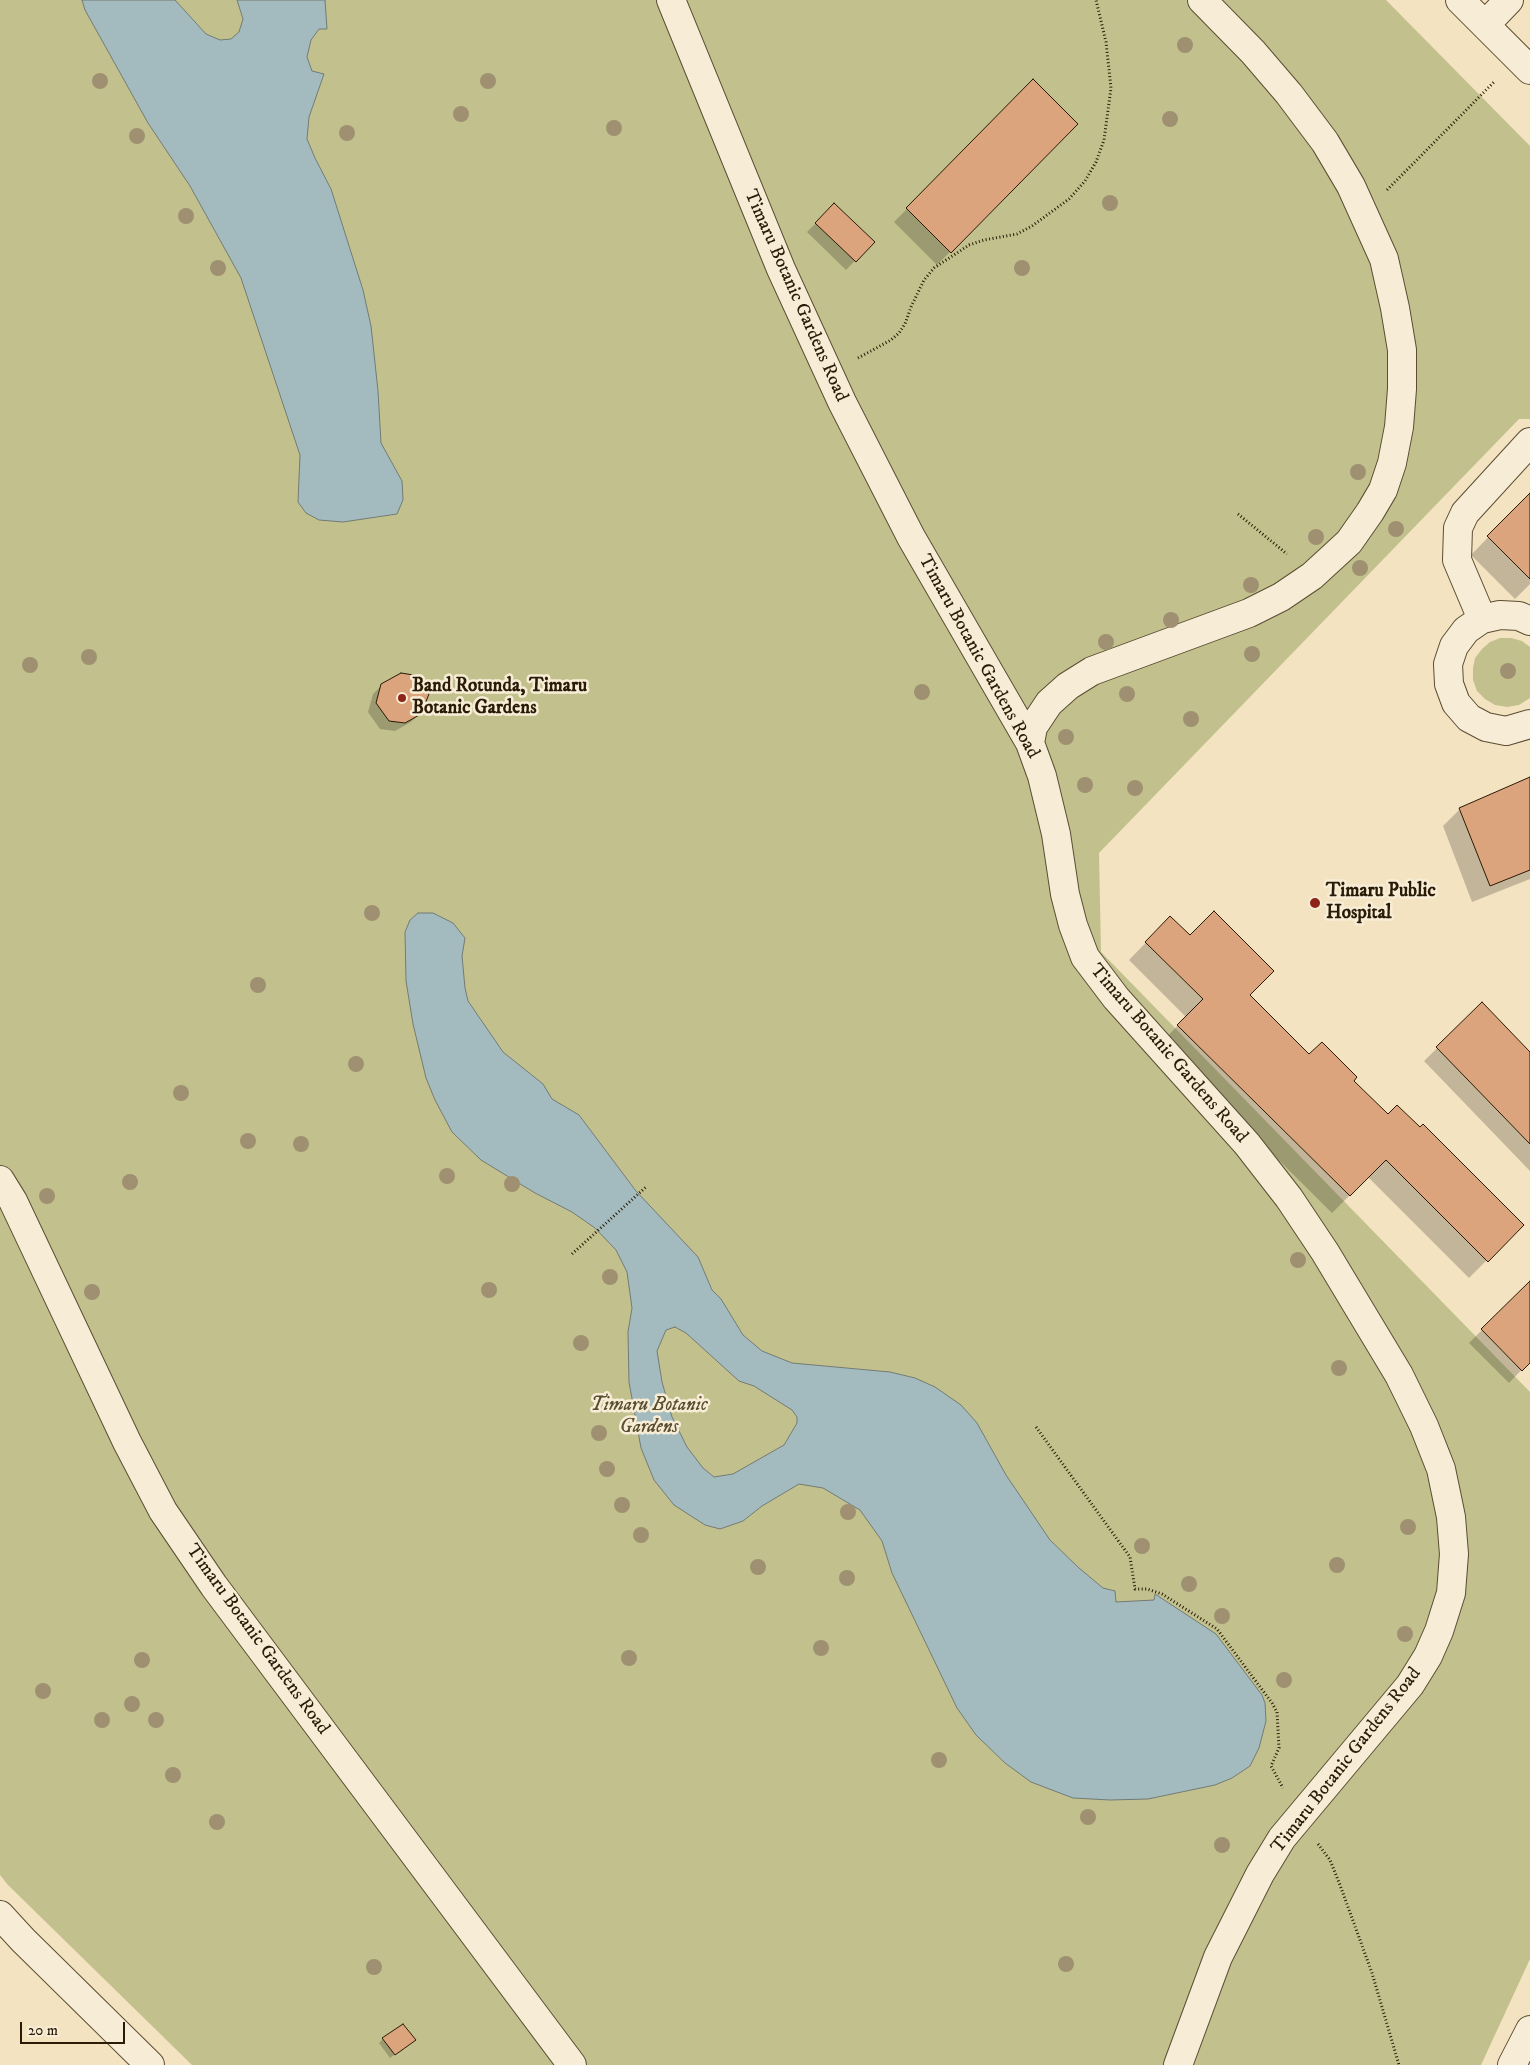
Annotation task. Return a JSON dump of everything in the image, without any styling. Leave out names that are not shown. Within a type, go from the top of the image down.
[{"type":"street","name":"Timaru Botanic Gardens Road","points":[[671,0],[781,269],[829,374],[911,537],[1030,743],[1042,776],[1056,834],[1065,894],[1073,925],[1085,957],[1116,998],[1247,1144],[1289,1198],[1325,1252],[1399,1375],[1424,1426],[1441,1470],[1451,1518],[1454,1554],[1451,1593],[1439,1631],[1428,1656],[1410,1685],[1282,1838],[1234,1921],[1218,1957],[1178,2065]]},
{"type":"street","points":[[1030,743],[1033,726],[1049,703],[1068,686],[1092,671],[1249,613],[1282,597],[1312,576],[1349,542],[1383,490],[1389,472],[1399,427],[1402,389],[1402,350],[1384,259],[1369,224],[1326,142],[1289,94],[1253,52],[1202,0]]},
{"type":"street","points":[[1460,0],[1524,64]]},
{"type":"street","points":[[1484,25],[1509,0]]},
{"type":"street","points":[[1482,619],[1457,560],[1458,528],[1465,513],[1530,442]]},
{"type":"street","points":[[1530,621],[1519,616],[1500,615],[1482,619],[1466,630],[1454,646],[1448,664],[1449,684],[1456,702],[1469,718],[1486,727],[1506,730],[1530,724]]},
{"type":"street","name":"Timaru Botanic Gardens Road","points":[[0,1180],[13,1201],[127,1442],[163,1511],[214,1586],[572,2065]]},
{"type":"street","points":[[0,1915],[148,2064]]},
{"type":"street","points":[[1512,2065],[1530,2030]]},
{"type":"path","points":[[829,374],[899,333],[905,324],[920,287],[934,268],[969,245],[1016,234],[1032,226],[1069,199],[1085,180],[1096,162],[1104,140],[1110,111],[1111,88],[1106,42],[1096,0]]},
{"type":"path","points":[[1369,224],[1386,191],[1396,180],[1524,64]]},
{"type":"path","points":[[1238,514],[1312,576]]},
{"type":"path","points":[[572,1254],[647,1186]]},
{"type":"path","points":[[1036,1427],[1130,1557],[1135,1588],[1147,1589],[1162,1594],[1217,1629],[1272,1703],[1277,1712],[1278,1748],[1271,1766],[1298,1819],[1330,1860],[1372,1974],[1399,2065]]},
{"type":"green space","name":"Timaru Botanic Gardens","points":[[0,0],[1386,0],[1530,146],[1530,419],[1519,419],[1099,853],[1101,952],[1530,1392],[1530,1959],[1481,2065],[192,2065],[0,1875]]},
{"type":"green space","points":[[1500,638],[1522,641],[1530,647],[1530,698],[1519,705],[1507,707],[1495,705],[1477,691],[1473,680],[1475,658],[1490,642]]},
{"type":"water","points":[[82,0],[175,0],[206,34],[220,40],[231,39],[239,32],[243,19],[237,0],[325,0],[327,29],[319,29],[311,40],[307,57],[312,71],[324,74],[309,117],[307,139],[331,189],[363,290],[371,326],[381,443],[402,481],[403,500],[397,514],[343,522],[319,520],[306,513],[298,502],[300,455],[241,278],[190,186],[148,123],[85,10]]},
{"type":"water","points":[[418,913],[433,913],[453,923],[465,938],[462,956],[468,1001],[503,1052],[543,1084],[552,1099],[579,1115],[636,1191],[698,1257],[712,1290],[721,1299],[743,1335],[762,1351],[792,1363],[890,1372],[915,1378],[935,1387],[961,1405],[977,1423],[1006,1475],[1050,1540],[1103,1588],[1115,1591],[1116,1602],[1154,1600],[1155,1594],[1216,1634],[1262,1695],[1265,1703],[1266,1721],[1259,1748],[1250,1766],[1232,1778],[1215,1785],[1148,1799],[1110,1800],[1073,1798],[1031,1782],[1005,1763],[976,1735],[957,1708],[892,1573],[882,1541],[860,1510],[823,1488],[799,1484],[762,1506],[743,1521],[720,1529],[705,1525],[674,1505],[654,1480],[641,1448],[629,1382],[628,1332],[632,1308],[627,1272],[616,1250],[595,1228],[572,1212],[535,1193],[481,1160],[452,1132],[426,1078],[413,1024],[406,981],[405,932],[410,920]],"holes":[[[675,1327],[686,1333],[739,1381],[754,1386],[792,1410],[797,1417],[797,1423],[784,1445],[733,1474],[714,1477],[703,1468],[687,1447],[672,1417],[662,1382],[657,1351],[666,1330]]]},
{"type":"building","points":[[1033,79],[1078,124],[951,253],[906,208]]},
{"type":"building","points":[[834,203],[875,242],[856,262],[815,223]]},
{"type":"building","points":[[1530,493],[1530,579],[1487,536]]},
{"type":"building","name":"Band Rotunda, Timaru Botanic Gardens","points":[[401,673],[420,676],[429,694],[421,714],[405,723],[389,721],[376,703],[381,684]]},
{"type":"building","points":[[1530,777],[1530,870],[1490,886],[1459,808]]},
{"type":"building","points":[[1214,911],[1274,971],[1250,995],[1309,1054],[1322,1042],[1357,1077],[1354,1081],[1388,1114],[1397,1105],[1420,1127],[1423,1124],[1524,1225],[1488,1262],[1386,1160],[1350,1196],[1177,1025],[1203,999],[1145,942],[1170,916],[1190,935]]},
{"type":"building","points":[[1482,1002],[1530,1052],[1530,1144],[1436,1047]]},
{"type":"building","points":[[1530,1281],[1530,1363],[1522,1371],[1481,1329]]},
{"type":"building","points":[[403,2024],[416,2040],[395,2055],[382,2038]]},
{"type":"place","name":"Band Rotunda, Timaru Botanic Gardens","points":[[402,698]]},
{"type":"place","name":"Timaru Public Hospital","points":[[1315,903]]}]
